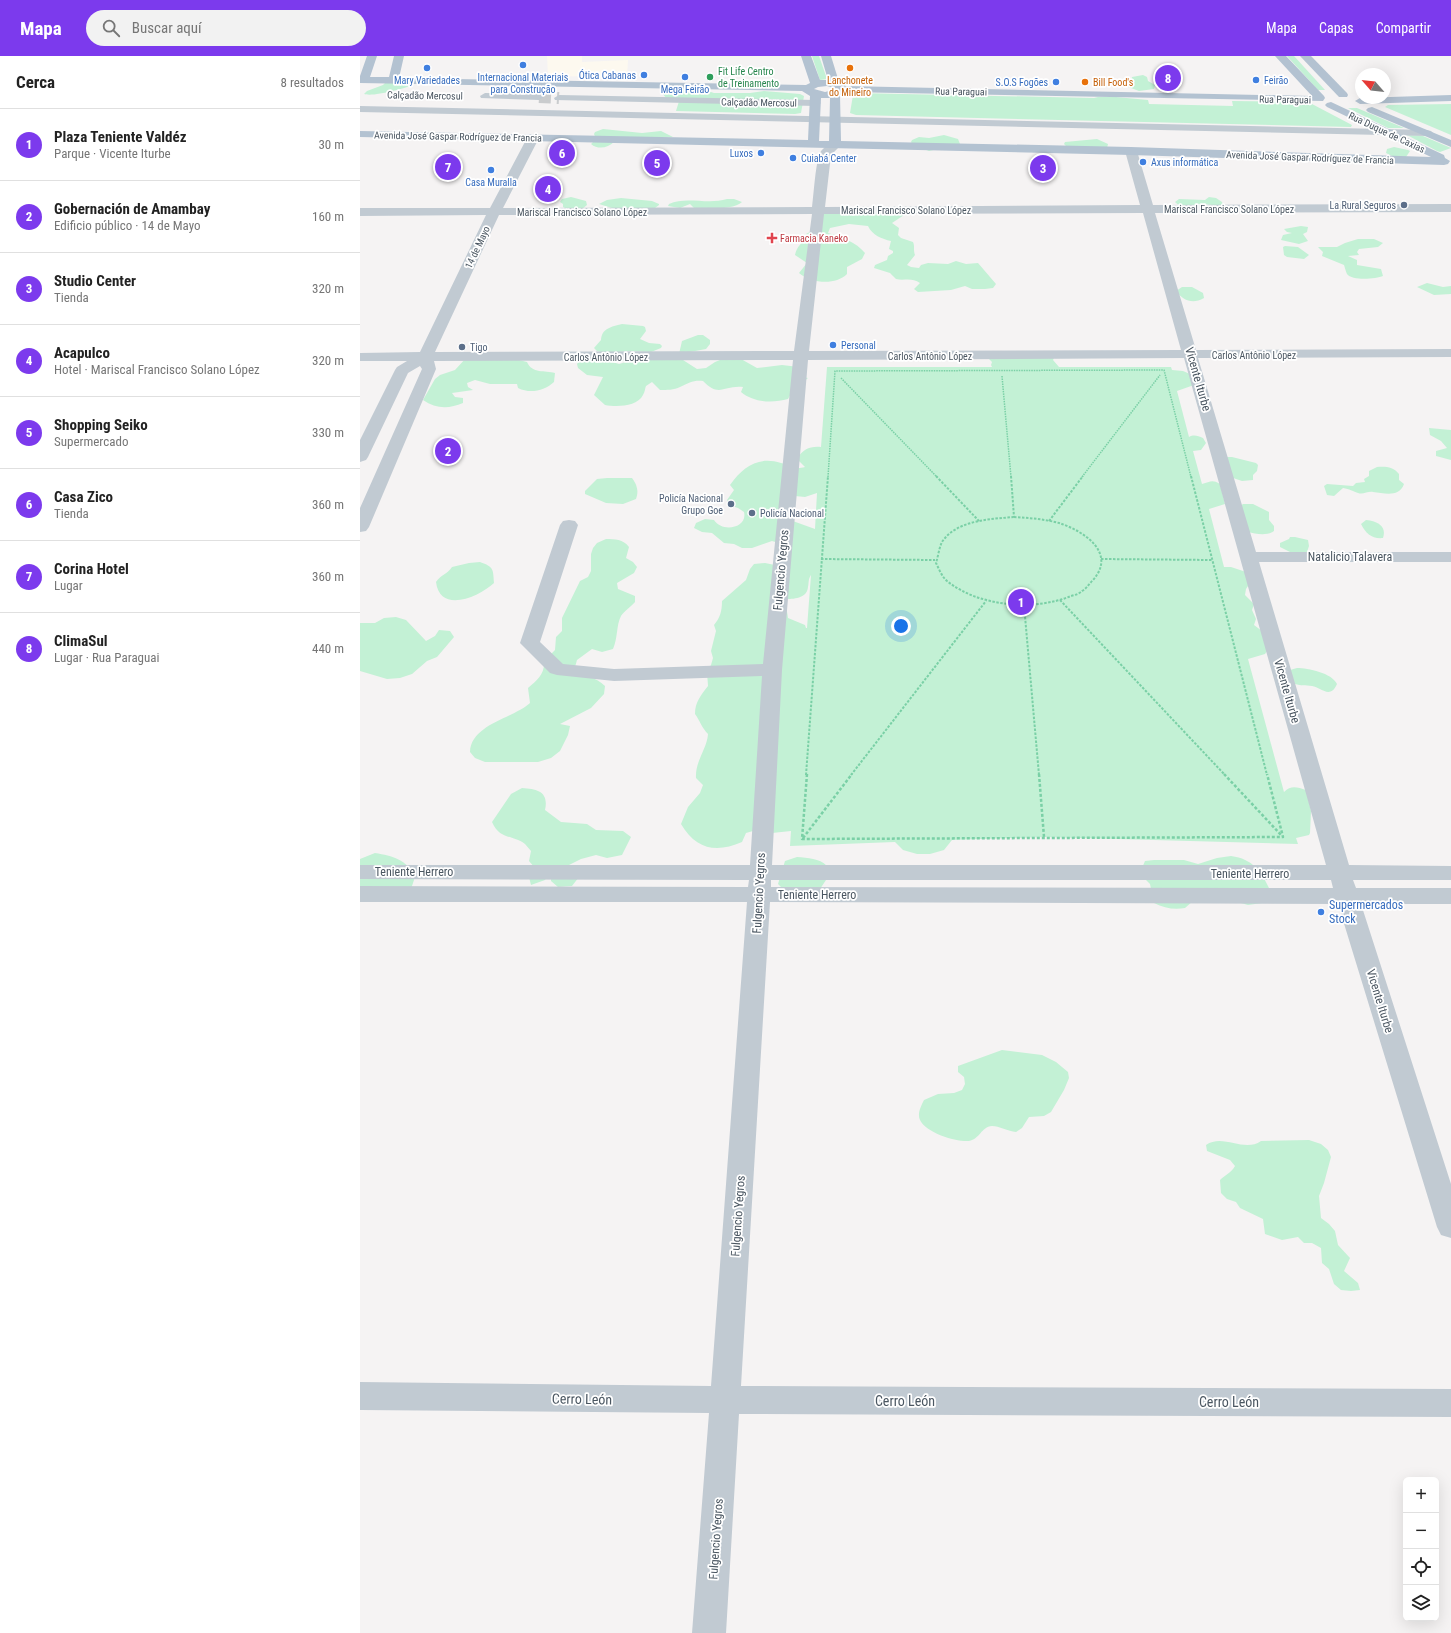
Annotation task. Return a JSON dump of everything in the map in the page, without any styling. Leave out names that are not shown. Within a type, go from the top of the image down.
[{"type":"main road","points":[[372,56],[362,80],[814,92]]},
{"type":"main road","points":[[393,81],[400,56]]},
{"type":"main road","points":[[806,56],[814,92],[815,119],[824,148]]},
{"type":"main road","points":[[824,148],[835,119],[837,89],[826,56]]},
{"type":"main road","points":[[1280,56],[1320,99],[1330,95],[1343,95]]},
{"type":"main road","name":"Rua Duque de Caxias","points":[[1305,56],[1343,95],[1353,98],[1354,102],[1427,132],[1451,144]]},
{"type":"main road","name":"Rua Paraguai","points":[[814,92],[837,89],[1320,99]]},
{"type":"main road","points":[[1331,105],[1346,106],[1354,102],[1451,98]]},
{"type":"main road","name":"Rua Duque de Caxias","points":[[1320,99],[1323,103],[1331,105],[1448,161]]},
{"type":"main road","name":"Avenida José Gaspar Rodríguez de Francia","points":[[360,134],[533,138],[824,148],[1131,151],[1448,161]]},
{"type":"street","name":"Calçadão Mercosul","points":[[559,98],[814,92]]},
{"type":"street","name":"Calçadão Mercosul","points":[[476,96],[539,97]]},
{"type":"street","points":[[360,109],[1427,132]]},
{"type":"street","name":"14 de Mayo","points":[[360,527],[429,369],[425,357],[494,212],[533,138]]},
{"type":"street","name":"Fulgencio Yegros","points":[[709,1633],[759,896],[772,670],[801,356],[824,148]]},
{"type":"street","name":"Vicente Iturbe","points":[[1131,151],[1340,874],[1451,1227]]},
{"type":"street","name":"Mariscal Francisco Solano López","points":[[360,212],[1451,208]]},
{"type":"street","name":"Carlos Antônio López","points":[[360,357],[1191,356],[1451,353]]},
{"type":"street","points":[[360,457],[402,370],[425,357]]},
{"type":"street","points":[[569,525],[530,643],[557,669],[614,675],[772,670]]},
{"type":"street","name":"Natalicio Talavera","points":[[1249,557],[1451,557]]},
{"type":"street","name":"Teniente Herrero","points":[[360,872],[1451,873]]},
{"type":"street","name":"Teniente Herrero","points":[[463,894],[468,872]]},
{"type":"street","points":[[1049,873],[1050,895]]},
{"type":"street","name":"Teniente Herrero","points":[[360,894],[759,896],[1451,896]]},
{"type":"street","name":"Cerro León","points":[[360,1396],[726,1400],[1451,1403]]},
{"type":"path","points":[[835,371],[1164,370]]},
{"type":"path","points":[[1049,521],[1164,370]]},
{"type":"path","points":[[1164,370],[1284,837]]},
{"type":"path","points":[[835,371],[979,521]]},
{"type":"path","points":[[802,839],[835,371]]},
{"type":"path","points":[[1001,371],[1014,517]]},
{"type":"path","points":[[1014,517],[1049,521],[1079,532],[1090,540],[1098,549],[1101,559],[1101,569],[1096,578],[1088,587],[1075,595],[1042,604],[1004,604],[986,601],[955,588],[941,575],[938,570],[935,560],[937,550],[943,541],[952,533],[964,526],[979,521],[1014,517]]},
{"type":"path","points":[[821,559],[935,560]]},
{"type":"path","points":[[1101,559],[1212,560]]},
{"type":"path","points":[[1060,600],[1284,837]]},
{"type":"path","points":[[802,839],[986,601]]},
{"type":"path","points":[[1024,605],[1044,838]]},
{"type":"path","points":[[802,839],[1284,837]]},
{"type":"shaded area","points":[[547,56],[582,56],[582,62],[628,60],[627,77],[548,76]]},
{"type":"green space","points":[[812,56],[819,56],[827,79],[820,80]]},
{"type":"green space","points":[[1287,56],[1294,56],[1325,90],[1318,90]]},
{"type":"green space","points":[[1143,75],[1147,77],[1148,81],[1155,85],[1154,89],[1139,91],[1123,85],[1131,81],[1132,77]]},
{"type":"green space","points":[[385,83],[407,83],[411,85],[402,89],[388,92],[368,95],[364,94],[367,91]]},
{"type":"green space","points":[[673,88],[706,89],[714,93],[750,93],[764,91],[800,94],[804,96],[801,113],[795,114],[676,111],[680,98],[666,98],[663,94]]},
{"type":"green space","points":[[856,93],[1094,98],[1116,97],[1148,100],[1149,104],[1233,106],[1232,101],[1305,102],[1312,104],[1352,125],[1351,127],[856,115],[850,113],[853,95]]},
{"type":"green space","points":[[1451,104],[1451,135],[1385,107],[1388,105]]},
{"type":"green space","points":[[1348,108],[1357,108],[1404,128],[1388,128]]},
{"type":"green space","points":[[603,129],[642,133],[661,131],[673,137],[642,137],[614,142],[603,148],[594,146],[591,144],[596,139],[594,134],[595,132]]},
{"type":"green space","points":[[944,135],[958,139],[960,144],[929,151],[913,145],[911,142],[919,137],[929,138]]},
{"type":"green space","points":[[1407,135],[1423,136],[1451,148],[1440,152]]},
{"type":"green space","points":[[1097,139],[1108,144],[1107,148],[1066,146],[1064,144],[1065,142]]},
{"type":"green space","points":[[1394,147],[1410,151],[1406,157],[1392,156],[1386,153],[1387,149]]},
{"type":"green space","points":[[571,197],[586,201],[587,205],[582,209],[567,209],[563,207],[563,204],[560,202],[562,199]]},
{"type":"green space","points":[[1209,197],[1216,198],[1222,202],[1223,205],[1200,204],[1181,206],[1175,202],[1179,199],[1205,200]]},
{"type":"green space","points":[[621,198],[652,201],[659,205],[655,208],[612,208],[599,204],[607,200]]},
{"type":"green space","points":[[734,199],[742,202],[738,205],[726,208],[694,208],[690,204],[680,208],[668,206],[669,204],[676,202],[690,200],[720,201]]},
{"type":"green space","points":[[828,212],[842,214],[848,212],[905,212],[904,215],[892,223],[899,228],[898,235],[901,238],[913,242],[914,244],[915,255],[907,265],[919,268],[921,265],[928,263],[948,264],[956,261],[966,264],[978,263],[996,284],[993,288],[985,289],[972,289],[965,286],[951,290],[918,292],[914,289],[920,283],[917,281],[899,280],[890,273],[874,268],[875,265],[887,260],[888,256],[893,253],[893,251],[889,249],[891,241],[878,236],[872,232],[868,226],[849,224],[830,228],[828,233],[843,238],[861,249],[865,253],[862,259],[847,267],[847,274],[842,278],[830,282],[810,279],[799,273],[807,263],[795,255],[806,234],[819,227],[817,216]]},
{"type":"green space","points":[[1301,226],[1308,227],[1307,232],[1303,234],[1308,241],[1299,244],[1281,240],[1283,235],[1292,233],[1287,232],[1284,229]]},
{"type":"green space","points":[[1358,239],[1374,239],[1383,243],[1378,247],[1359,249],[1357,252],[1359,255],[1348,256],[1357,260],[1357,265],[1381,269],[1383,276],[1364,279],[1354,278],[1347,274],[1344,265],[1322,256],[1323,252],[1318,247],[1337,247]]},
{"type":"green space","points":[[1283,247],[1298,247],[1309,255],[1304,259],[1287,257],[1284,255]]},
{"type":"green space","points":[[1427,283],[1443,287],[1451,286],[1451,294],[1434,295],[1417,287]]},
{"type":"green space","points":[[1182,287],[1192,287],[1203,293],[1204,298],[1196,301],[1185,299],[1176,291]]},
{"type":"green space","points":[[622,324],[645,327],[646,331],[640,339],[649,343],[660,344],[662,346],[661,348],[651,352],[629,351],[605,353],[597,351],[594,348],[601,340],[605,330]]},
{"type":"green space","points":[[698,335],[703,335],[710,340],[710,344],[706,349],[679,354],[682,341]]},
{"type":"green space","points":[[643,357],[683,360],[697,369],[706,368],[725,358],[741,359],[757,368],[782,365],[799,367],[803,377],[808,378],[793,390],[788,399],[776,401],[758,400],[746,396],[741,392],[743,387],[718,390],[713,389],[703,381],[696,381],[675,389],[660,390],[652,382],[646,386],[643,395],[636,402],[615,406],[605,405],[594,395],[603,377],[587,375],[578,368],[577,364],[580,360],[606,360],[619,364]]},
{"type":"green space","points":[[466,358],[511,358],[527,362],[529,366],[535,370],[555,373],[554,382],[546,388],[537,391],[527,391],[518,388],[517,384],[490,384],[475,380],[467,383],[468,387],[473,390],[452,393],[455,397],[463,398],[463,403],[443,407],[433,405],[423,400],[435,379],[440,375],[455,370]]},
{"type":"green space","points":[[988,358],[1054,358],[1053,360],[1059,367],[1171,367],[1172,370],[1183,371],[1190,374],[1194,385],[1177,391],[1189,437],[1194,435],[1203,438],[1206,443],[1201,450],[1193,451],[1202,484],[1213,481],[1220,484],[1225,504],[1209,509],[1224,567],[1231,567],[1246,572],[1250,583],[1246,589],[1245,595],[1254,604],[1252,610],[1256,619],[1254,625],[1262,631],[1267,651],[1265,654],[1248,659],[1284,792],[1289,788],[1294,787],[1306,790],[1311,811],[1310,833],[1309,835],[1296,838],[1298,844],[1044,837],[952,840],[944,850],[930,854],[917,854],[903,850],[895,842],[790,846],[791,831],[772,833],[760,829],[746,833],[742,842],[716,848],[700,844],[687,833],[681,824],[688,807],[700,793],[703,785],[696,778],[696,772],[706,745],[708,734],[695,714],[695,710],[699,699],[708,686],[707,672],[713,658],[711,651],[716,631],[714,625],[718,620],[722,608],[722,601],[746,580],[750,569],[754,564],[765,563],[775,565],[782,544],[772,541],[752,548],[742,548],[734,544],[724,543],[712,533],[702,532],[694,528],[696,523],[705,519],[714,520],[723,526],[734,527],[742,522],[744,512],[729,505],[727,500],[734,490],[730,485],[746,468],[758,462],[765,461],[773,461],[795,468],[805,467],[797,459],[799,456],[807,449],[821,447],[827,367],[992,367],[992,362]],"holes":[[[817,493],[815,529],[790,520],[795,496],[805,497]],[[811,575],[807,628],[806,628],[805,625],[788,618],[785,599],[799,598],[805,594]]]},
{"type":"green space","points":[[1429,428],[1451,430],[1451,460],[1436,456],[1436,451],[1447,448],[1441,441],[1430,435]]},
{"type":"green space","points":[[1223,457],[1232,457],[1256,463],[1258,465],[1257,471],[1253,475],[1253,480],[1242,481],[1233,478]]},
{"type":"green space","points":[[1377,467],[1395,470],[1399,474],[1399,480],[1404,484],[1402,488],[1391,494],[1371,492],[1362,494],[1343,488],[1334,496],[1327,495],[1324,486],[1327,484],[1353,486],[1356,483],[1365,482],[1364,479],[1369,476],[1369,471]]},
{"type":"green space","points":[[632,478],[637,488],[636,499],[623,504],[606,503],[585,494],[585,491],[597,479]]},
{"type":"green space","points":[[1243,504],[1253,504],[1269,512],[1269,520],[1274,526],[1274,531],[1265,534],[1248,532],[1240,506]]},
{"type":"green space","points":[[1366,520],[1377,523],[1382,527],[1384,530],[1383,538],[1373,537],[1365,531],[1361,524]]},
{"type":"green space","points":[[1290,537],[1308,540],[1309,546],[1307,552],[1292,553],[1280,547],[1280,543],[1289,539]]},
{"type":"green space","points":[[606,539],[619,540],[627,544],[629,547],[626,558],[633,562],[637,567],[634,573],[617,583],[618,589],[635,596],[635,602],[621,616],[613,649],[602,652],[592,649],[577,660],[575,667],[598,680],[605,686],[604,694],[591,708],[560,724],[570,726],[568,735],[560,751],[551,758],[538,762],[485,762],[475,758],[470,752],[472,742],[485,728],[530,703],[528,688],[540,676],[543,670],[544,661],[555,650],[556,637],[562,631],[562,618],[580,581],[588,577],[591,571],[591,554],[593,548],[597,543]]},
{"type":"green space","points":[[480,562],[488,565],[492,569],[494,583],[479,593],[461,600],[445,598],[439,592],[436,582],[452,567]]},
{"type":"green space","points":[[396,617],[406,620],[426,641],[435,636],[439,630],[450,631],[454,637],[437,657],[427,661],[412,674],[400,678],[387,679],[360,671],[360,623],[375,623],[384,618]]},
{"type":"green space","points":[[1297,668],[1313,670],[1325,674],[1337,684],[1334,689],[1328,692],[1312,686],[1295,684],[1290,670]]},
{"type":"green space","points":[[522,788],[533,789],[544,795],[546,804],[545,810],[561,822],[587,824],[596,830],[623,831],[631,837],[622,855],[607,858],[596,855],[581,859],[569,865],[579,877],[572,886],[558,887],[551,881],[551,872],[545,880],[531,885],[529,877],[535,868],[529,861],[531,851],[520,841],[499,832],[492,822],[511,794]]},
{"type":"green space","points":[[375,853],[388,855],[398,859],[407,866],[415,877],[411,889],[360,895],[360,859]]},
{"type":"green space","points":[[1231,856],[1251,863],[1260,872],[1270,890],[1262,903],[1248,905],[1234,901],[1193,901],[1185,908],[1173,909],[1154,903],[1150,884],[1146,880],[1142,868],[1145,861],[1184,860],[1198,864],[1217,858]]},
{"type":"green space","points":[[797,857],[817,860],[827,866],[826,880],[820,889],[782,888],[778,884],[785,861]]},
{"type":"green space","points":[[1002,1050],[1042,1055],[1056,1062],[1068,1072],[1069,1078],[1064,1090],[1051,1112],[1044,1116],[1029,1117],[1022,1128],[1016,1132],[992,1126],[985,1128],[976,1138],[969,1141],[957,1140],[942,1136],[923,1125],[919,1115],[924,1100],[938,1094],[954,1093],[962,1090],[965,1084],[964,1077],[958,1072],[958,1066]]},
{"type":"green space","points":[[1309,1140],[1321,1144],[1328,1150],[1331,1157],[1319,1196],[1321,1218],[1335,1231],[1338,1245],[1350,1258],[1344,1271],[1358,1283],[1360,1290],[1341,1290],[1334,1284],[1329,1269],[1322,1263],[1321,1248],[1312,1243],[1304,1243],[1298,1237],[1282,1240],[1265,1234],[1263,1219],[1240,1208],[1236,1202],[1227,1199],[1221,1193],[1220,1180],[1235,1166],[1230,1160],[1207,1151],[1206,1145],[1219,1141],[1248,1145],[1261,1141]]},
{"type":"tunnel","points":[[539,97],[559,98]]},
{"type":"place","name":"Internacional Materiais para Construção","points":[[523,65]]},
{"type":"place","name":"Mary Variedades","points":[[427,68]]},
{"type":"place","name":"Lanchonete do Mineiro","points":[[850,68]]},
{"type":"place","name":"Ótica Cabanas","points":[[644,75]]},
{"type":"place","name":"Mega Feirão","points":[[685,77]]},
{"type":"place","name":"Fit Life Centro de Treinamento","points":[[710,77]]},
{"type":"place","name":"ClimaSul","points":[[1168,78]]},
{"type":"place","name":"Feirão","points":[[1256,80]]},
{"type":"place","name":"S.O.S Fogões","points":[[1056,82]]},
{"type":"place","name":"Bill Food's","points":[[1085,82]]},
{"type":"place","name":"Casa Zico","points":[[562,153]]},
{"type":"place","name":"Luxos","points":[[761,153]]},
{"type":"place","name":"Cuiabá Center","points":[[793,158]]},
{"type":"place","name":"Axus informática","points":[[1143,162]]},
{"type":"place","name":"Shopping Seiko","points":[[657,163]]},
{"type":"place","name":"Corina Hotel","points":[[448,167]]},
{"type":"place","name":"Studio Center","points":[[1043,168]]},
{"type":"place","name":"Casa Muralla","points":[[491,170]]},
{"type":"place","name":"Acapulco","points":[[548,189]]},
{"type":"place","name":"La Rural Seguros","points":[[1404,205]]},
{"type":"place","name":"Farmacia Kaneko","points":[[772,238]]},
{"type":"place","name":"Personal","points":[[833,345]]},
{"type":"place","name":"Tigo","points":[[462,347]]},
{"type":"place","name":"Gobernación de Amambay","points":[[448,451]]},
{"type":"place","name":"Policía Nacional Grupo Goe","points":[[731,504]]},
{"type":"place","name":"Policía Nacional","points":[[752,513]]},
{"type":"place","name":"Plaza Teniente Valdéz","points":[[1021,602]]},
{"type":"place","name":"Supermercados Stock","points":[[1321,912]]}]
